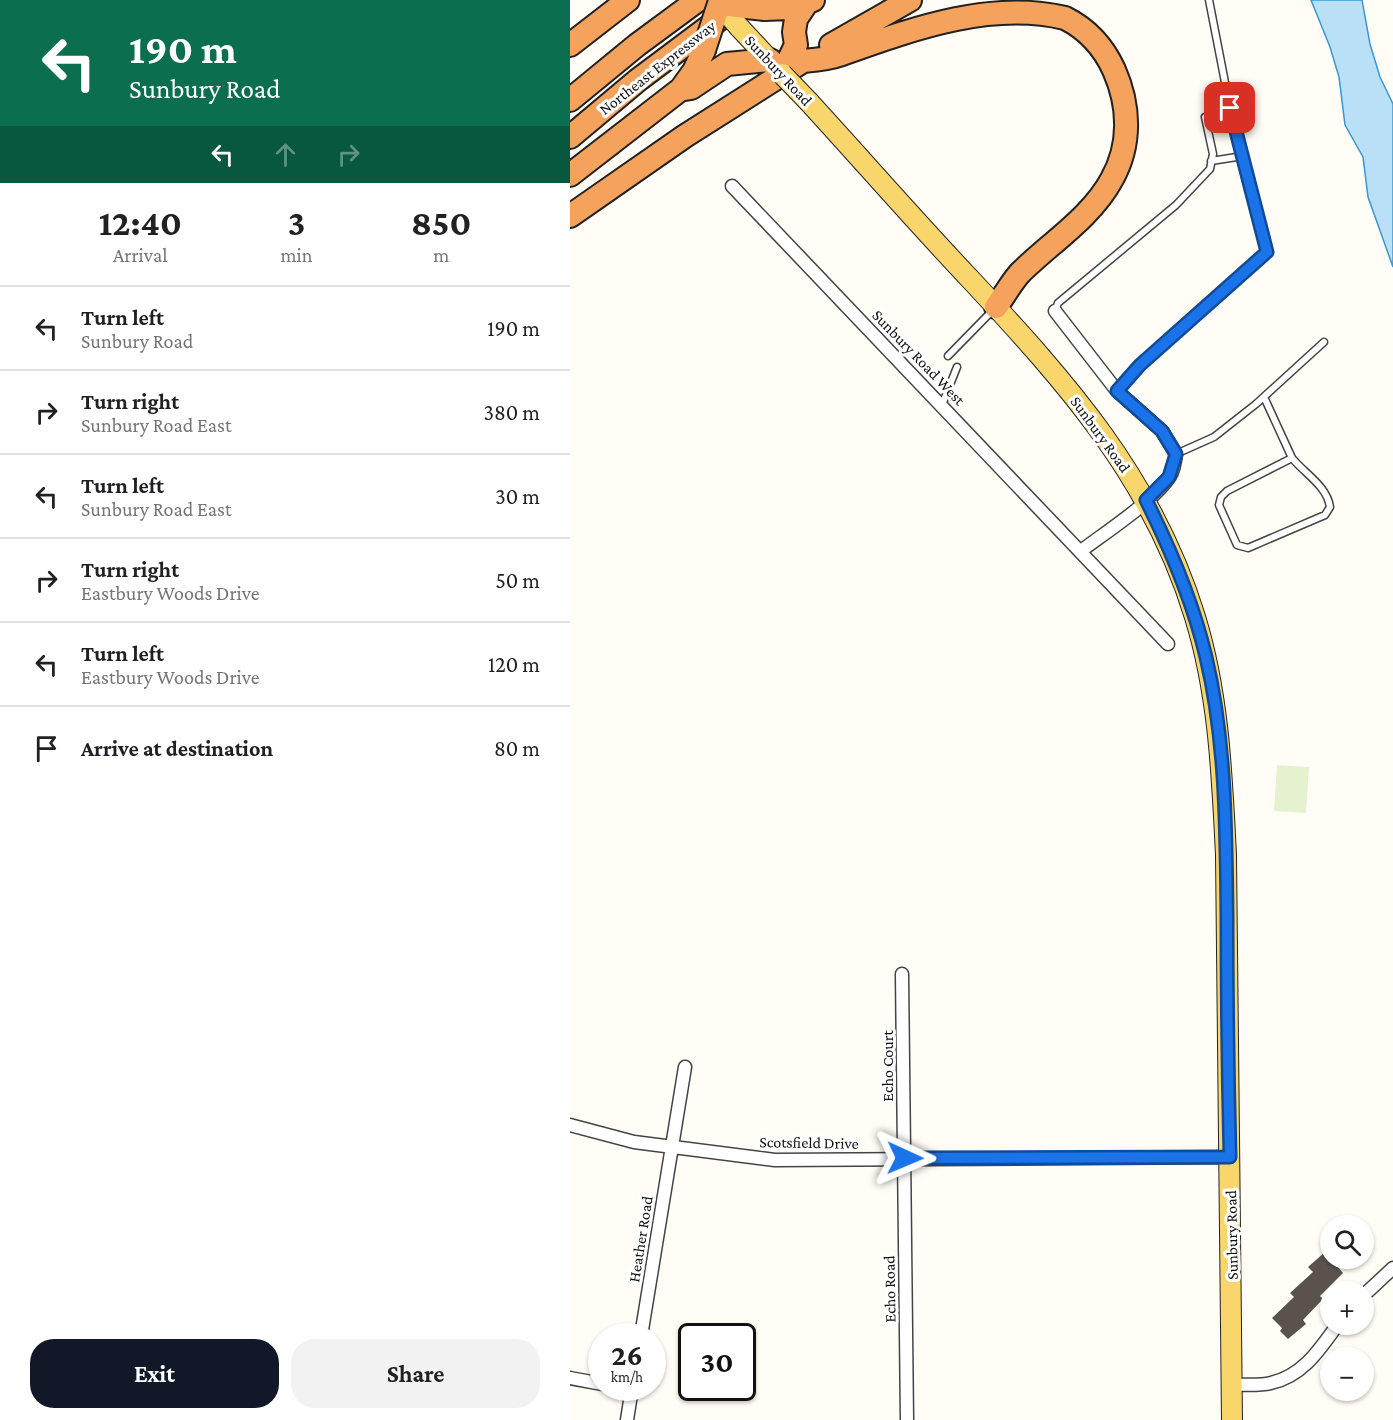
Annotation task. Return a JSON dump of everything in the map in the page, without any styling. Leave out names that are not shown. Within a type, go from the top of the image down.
[{"type":"highway","points":[[681,89],[691,88],[727,63],[776,67],[799,53],[910,0]]},
{"type":"highway","points":[[573,46],[629,1]]},
{"type":"highway","points":[[570,175],[681,89],[694,71],[704,50],[711,1],[788,9],[809,2]]},
{"type":"highway","name":"Northeast Expressway","points":[[570,100],[637,45],[711,1]]},
{"type":"highway","points":[[799,53],[795,25],[809,2]]},
{"type":"highway","name":"Northeast Expressway","points":[[570,137],[684,44],[755,4]]},
{"type":"highway","points":[[570,216],[799,53],[837,56],[891,33],[952,14],[1004,5],[1038,9],[1060,16],[1080,27],[1102,50],[1118,79],[1126,116],[1125,143],[1116,172],[1097,200],[1018,275],[996,307]]},
{"type":"main road","name":"Sunbury Road","points":[[711,1],[809,102],[1038,352],[1080,404],[1123,461],[1146,500],[1170,551],[1195,617],[1211,682],[1220,745],[1226,855],[1232,1420]]},
{"type":"street","name":"Sunbury Road West","points":[[732,186],[1168,644]]},
{"type":"street","points":[[1055,311],[1117,391],[1162,431],[1176,454],[1169,477],[1146,500],[1081,551]]},
{"type":"street","name":"Echo Court","points":[[902,974],[905,1158]]},
{"type":"street","name":"Heather Road","points":[[643,1323],[685,1067]]},
{"type":"street","name":"Scotsfield Drive","points":[[570,1125],[634,1142],[775,1160],[1230,1157]]},
{"type":"street","name":"Echo Road","points":[[905,1158],[908,1420]]},
{"type":"street","points":[[1374,1285],[1393,1268]]},
{"type":"street","points":[[1232,1384],[1271,1383],[1298,1371],[1316,1354],[1330,1335]]},
{"type":"street","points":[[570,1378],[588,1381]]},
{"type":"street","points":[[627,1420],[628,1401]]},
{"type":"lane","points":[[1117,391],[1140,365],[1267,252],[1230,108],[1209,0]]},
{"type":"lane","points":[[1055,311],[1058,303],[1176,205],[1210,169],[1213,154],[1205,117],[1230,108]]},
{"type":"lane","points":[[1211,161],[1243,156]]},
{"type":"lane","points":[[948,356],[996,307]]},
{"type":"lane","points":[[1176,454],[1214,437],[1264,397],[1324,342]]},
{"type":"lane","points":[[942,405],[957,367]]},
{"type":"lane","points":[[1264,397],[1292,458],[1322,487],[1329,498],[1330,507],[1325,515],[1248,548],[1237,545],[1219,505],[1221,497],[1227,491],[1292,458]]},
{"type":"green space","points":[[1277,765],[1309,767],[1306,813],[1274,811]]},
{"type":"water","points":[[1311,0],[1362,0],[1370,44],[1380,77],[1393,104],[1393,267],[1368,197],[1363,157],[1345,125],[1339,77],[1330,47]]},
{"type":"building","points":[[1320,1256],[1320,1269],[1340,1269],[1343,1273],[1335,1281],[1320,1281],[1320,1302],[1303,1320],[1306,1324],[1288,1339],[1280,1331],[1282,1328],[1272,1318],[1294,1297],[1290,1293],[1313,1272],[1308,1267]]},
{"type":"route","points":[[905,1158],[1230,1157],[1226,855],[1223,777],[1213,695],[1206,658],[1188,595],[1146,500],[1169,477],[1176,454],[1162,431],[1117,391],[1140,365],[1267,252],[1230,108]]}]
